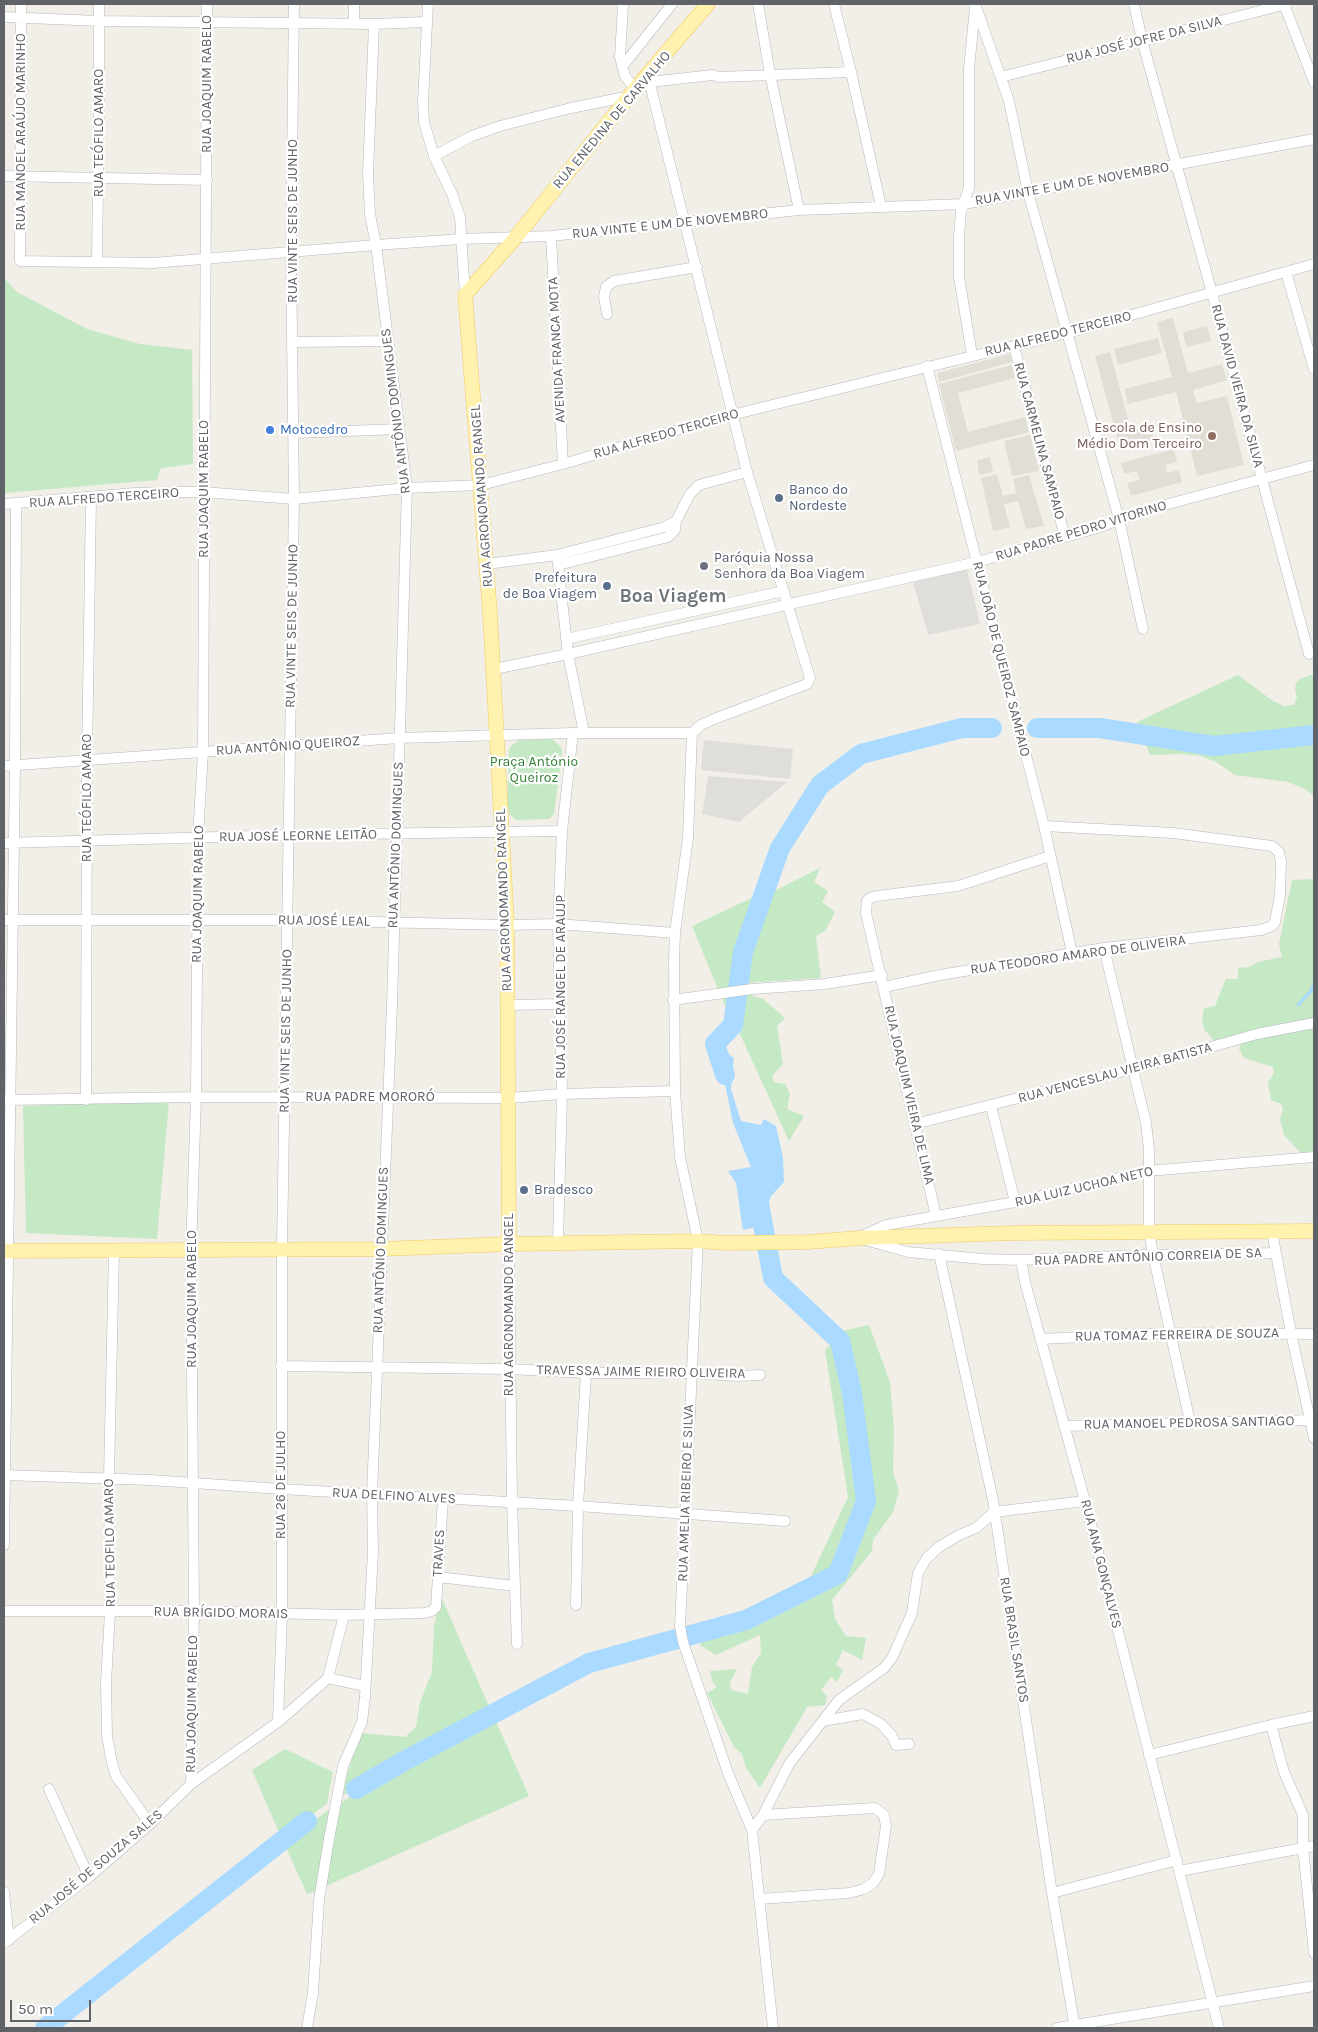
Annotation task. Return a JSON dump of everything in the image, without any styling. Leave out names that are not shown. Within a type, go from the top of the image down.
[{"type":"main road","name":"RUA ENEDINA DE CARVALHO","points":[[465,295],[516,237],[633,93],[649,79],[708,4]]},
{"type":"main road","name":"RUA AGRONOMANDO RANGEL","points":[[465,295],[487,564],[507,925],[509,1244]]},
{"type":"main road","points":[[5,1251],[191,1251],[282,1248],[381,1249],[558,1243],[808,1242],[859,1238],[1013,1233],[1314,1231]]},
{"type":"street","name":"RUA MANOEL ARAÚJO MARINHO","points":[[20,260],[21,4]]},
{"type":"street","name":"RUA TEÓFILO AMARO","points":[[96,262],[99,178],[99,4]]},
{"type":"street","name":"RUA JOAQUIM RABELO","points":[[191,1784],[194,1484],[191,1251],[196,1098],[198,837],[203,752],[207,4]]},
{"type":"street","name":"RUA VINTE SEIS DE JUNHO","points":[[282,1248],[295,433],[291,252],[294,4]]},
{"type":"street","points":[[354,4],[354,22]]},
{"type":"street","name":"RUA AGRONOMANDO RANGEL","points":[[428,4],[423,102],[427,137],[457,206],[462,239],[465,295]]},
{"type":"street","points":[[434,156],[472,136],[500,126],[633,93],[622,67],[620,47],[623,4]]},
{"type":"street","points":[[622,67],[672,4]]},
{"type":"street","points":[[758,4],[770,74],[799,210]]},
{"type":"street","points":[[834,4],[881,206]]},
{"type":"street","points":[[975,4],[1009,101],[1028,192],[1118,519],[1143,629]]},
{"type":"street","points":[[972,355],[959,277],[959,237],[964,204],[969,188],[969,68],[975,4]]},
{"type":"street","points":[[1134,4],[1142,40],[1177,164]]},
{"type":"street","points":[[1285,4],[1310,60],[1314,82]]},
{"type":"street","name":"RUA JOSÉ JOFRE DA SILVA","points":[[1001,77],[1285,4]]},
{"type":"street","points":[[4,17],[99,21],[294,24],[426,22]]},
{"type":"street","name":"RUA ANTÔNIO DOMINGUES","points":[[307,2028],[313,1993],[319,1900],[329,1839],[343,1766],[362,1722],[365,1686],[373,1552],[372,1494],[386,1097],[392,1005],[407,488],[376,245],[370,214],[368,174],[374,24]]},
{"type":"street","points":[[692,733],[701,725],[714,719],[804,685],[810,681],[808,668],[747,472],[649,79],[851,72]]},
{"type":"street","name":"RUA VINTE E UM DE NOVEMBRO","points":[[20,260],[153,263],[462,239],[551,236],[799,210],[964,204],[1314,139]]},
{"type":"street","name":"RUA DAVID VIEIRA DA SILVA","points":[[1177,164],[1309,654]]},
{"type":"street","points":[[4,176],[207,180]]},
{"type":"street","name":"AVENIDA FRANCA MOTA","points":[[551,236],[564,464]]},
{"type":"street","name":"RUA ALFREDO TERCEIRO","points":[[4,504],[91,496],[203,492],[294,499],[407,488],[481,485],[564,464],[694,425],[1067,333],[1314,264]]},
{"type":"street","points":[[607,314],[604,297],[606,287],[614,281],[697,267]]},
{"type":"street","points":[[1286,272],[1314,369]]},
{"type":"street","points":[[292,342],[388,341]]},
{"type":"street","name":"RUA CARMELINA SAMPAIO","points":[[1014,346],[1065,537]]},
{"type":"street","name":"RUA JOÃO DE QUEIROZ SAMPAIO","points":[[927,366],[1044,826],[1072,953]]},
{"type":"street","points":[[295,433],[399,429]]},
{"type":"street","name":"RUA PADRE PEDRO VITORINO","points":[[494,669],[977,562],[1097,528],[1118,519],[1314,465]]},
{"type":"street","points":[[487,564],[557,560],[665,527],[676,521],[690,494],[699,485],[747,472]]},
{"type":"street","name":"RUA TEÓFILO AMARO","points":[[86,1100],[87,760],[91,496]]},
{"type":"street","points":[[4,1545],[8,843],[15,766],[16,504]]},
{"type":"street","points":[[557,560],[568,654],[584,733]]},
{"type":"street","points":[[566,639],[784,591]]},
{"type":"street","name":"RUA ANTÔNIO QUEIROZ","points":[[4,766],[290,744],[399,738],[573,733],[692,733]]},
{"type":"street","name":"RUA JOSÉ RANGEL DE ARAUJP","points":[[558,1243],[562,1094],[558,924],[562,831],[573,733]]},
{"type":"street","name":"RUA AMELIA RIBEIRO E SILVA","points":[[692,733],[690,745],[688,838],[675,933],[673,1000],[675,1091],[680,1157],[698,1241],[690,1373],[686,1513],[680,1626],[683,1642],[728,1772],[752,1830],[773,2028]]},
{"type":"street","name":"RUA TEODORO AMARO DE OLIVEIRA","points":[[884,987],[1104,948],[1261,930],[1272,926],[1275,922],[1280,895],[1281,861],[1278,852],[1272,846],[1173,833],[1044,826]]},
{"type":"street","name":"RUA JOSÉ LEORNE LEITÃO","points":[[8,843],[289,835],[562,831]]},
{"type":"street","name":"RUA JOAQUIM VIEIRA DE LIMA","points":[[936,1216],[865,906],[870,898],[958,886],[1050,856]]},
{"type":"street","name":"RUA JOSÉ LEAL","points":[[8,920],[287,920],[507,925],[558,924],[675,933]]},
{"type":"street","points":[[1104,948],[1146,1123],[1149,1149],[1149,1232],[1190,1422]]},
{"type":"street","points":[[673,1000],[752,989],[824,984],[882,975]]},
{"type":"street","points":[[508,1005],[560,1004]]},
{"type":"street","name":"RUA VENCESLAU VIEIRA BATISTA","points":[[915,1124],[1133,1069],[1257,1034],[1314,1023]]},
{"type":"street","name":"RUA PADRE MORORÓ","points":[[7,1100],[285,1097],[509,1098],[562,1094],[675,1091]]},
{"type":"street","points":[[991,1106],[1015,1202]]},
{"type":"street","name":"RUA LUIZ UCHOA NETO","points":[[859,1238],[886,1225],[1015,1202],[1148,1170],[1314,1157]]},
{"type":"street","points":[[1272,1232],[1291,1333],[1312,1420],[1314,1438]]},
{"type":"street","points":[[859,1238],[908,1252],[982,1259],[1020,1260]]},
{"type":"street","name":"RUA AGRONOMANDO RANGEL","points":[[509,1244],[509,1369],[517,1644]]},
{"type":"street","name":"RUA 26 DE JULHO","points":[[278,1722],[282,1614],[280,1489],[282,1248]]},
{"type":"street","name":"RUA TEOFILO AMARO","points":[[114,1250],[109,1477],[110,1612],[106,1683],[107,1736],[112,1764],[123,1788],[150,1824]]},
{"type":"street","name":"RUA BRASIL SANTOS","points":[[939,1254],[988,1473],[1052,1893],[1075,2027]]},
{"type":"street","name":"RUA PADRE ANTÔNIO CORREIA DE SA","points":[[1020,1260],[1153,1254],[1276,1254]]},
{"type":"street","name":"RUA ANA GONÇALVES","points":[[1020,1260],[1085,1502],[1219,2028]]},
{"type":"street","name":"RUA TOMAZ FERREIRA DE SOUZA","points":[[1040,1339],[1171,1333],[1314,1334]]},
{"type":"street","name":"TRAVESSA JAIME RIEIRO OLIVEIRA","points":[[282,1366],[760,1375]]},
{"type":"street","points":[[576,1604],[578,1506],[586,1373]]},
{"type":"street","name":"RUA MANOEL PEDROSA SANTIAGO","points":[[1064,1426],[1312,1420]]},
{"type":"street","name":"RUA DELFINO ALVES","points":[[4,1475],[109,1477],[194,1484],[686,1513],[785,1521]]},
{"type":"street","name":"TRAVES","points":[[436,1607],[443,1499]]},
{"type":"street","points":[[752,1830],[763,1815],[789,1764],[840,1700],[884,1668],[892,1658],[912,1613],[916,1581],[921,1567],[927,1558],[944,1543],[976,1528],[994,1512],[1085,1502]]},
{"type":"street","points":[[438,1577],[515,1586]]},
{"type":"street","name":"RUA BRÍGIDO MORAIS","points":[[4,1611],[194,1611],[344,1615],[424,1614],[436,1607]]},
{"type":"street","points":[[344,1615],[328,1678],[365,1686]]},
{"type":"street","name":"RUA JOSÉ DE SOUZA SALES","points":[[6,1942],[89,1877],[150,1824],[191,1784],[278,1722],[328,1678]]},
{"type":"street","points":[[823,1721],[863,1714],[881,1724],[892,1736],[896,1744],[909,1744]]},
{"type":"street","points":[[1149,1754],[1314,1716]]},
{"type":"street","points":[[1271,1725],[1284,1772],[1303,1815],[1303,1848],[1314,1953]]},
{"type":"street","points":[[49,1789],[89,1877]]},
{"type":"street","points":[[760,1899],[849,1893],[873,1883],[879,1874],[886,1826],[884,1815],[875,1808],[763,1815]]},
{"type":"street","points":[[1179,1871],[1314,1846]]},
{"type":"street","points":[[1052,1893],[1177,1860]]},
{"type":"street","points":[[4,1892],[6,1942]]},
{"type":"street","points":[[1058,2028],[1075,2027],[1314,1986]]},
{"type":"shaded area","points":[[1173,318],[1188,373],[1222,364],[1227,380],[1193,390],[1197,403],[1227,396],[1244,465],[1197,476],[1176,392],[1128,404],[1124,389],[1172,377],[1157,322]]},
{"type":"shaded area","points":[[1207,326],[1211,341],[1186,347],[1183,332]]},
{"type":"shaded area","points":[[1158,338],[1162,353],[1118,365],[1114,349]]},
{"type":"shaded area","name":"Escola de Ensino Médio Dom Terceiro","points":[[1110,352],[1131,430],[1150,425],[1154,439],[1120,448],[1095,356]]},
{"type":"shaded area","points":[[1010,354],[1012,362],[939,382],[937,373]]},
{"type":"shaded area","points":[[1012,365],[1015,378],[958,393],[968,432],[1025,417],[1029,432],[956,451],[939,384]]},
{"type":"shaded area","points":[[1030,435],[1039,471],[1012,476],[1004,441]]},
{"type":"shaded area","name":"Escola de Ensino Médio Dom Terceiro","points":[[1174,449],[1177,462],[1165,465],[1167,473],[1179,470],[1182,482],[1131,496],[1127,483],[1140,480],[1137,471],[1124,474],[1121,463]]},
{"type":"shaded area","points":[[990,457],[993,472],[979,475],[977,460]]},
{"type":"shaded area","points":[[997,474],[1003,496],[1016,493],[1013,479],[1029,475],[1044,526],[1026,529],[1018,501],[1004,504],[1010,527],[993,531],[981,478]]},
{"type":"shaded area","points":[[967,569],[980,624],[928,635],[913,582]]},
{"type":"shaded area","points":[[704,740],[793,749],[790,779],[701,770]]},
{"type":"shaded area","points":[[708,776],[787,782],[739,822],[702,814]]},
{"type":"green space","points":[[4,278],[17,292],[87,329],[140,344],[192,350],[193,464],[161,468],[157,480],[4,493]]},
{"type":"green space","points":[[1314,674],[1314,796],[1305,789],[1288,782],[1235,775],[1216,762],[1201,756],[1184,754],[1150,755],[1137,722],[1238,675],[1273,701],[1284,706],[1294,705],[1297,697],[1296,683],[1300,679]]},
{"type":"green space","name":"Praça António Queiroz","points":[[552,739],[561,747],[562,753],[554,814],[549,819],[516,820],[509,814],[507,809],[509,750],[519,740]]},
{"type":"green space","points":[[820,868],[814,882],[828,891],[822,902],[835,912],[825,931],[816,936],[821,978],[744,983],[749,953],[772,892]]},
{"type":"green space","points":[[1314,879],[1314,1020],[1215,1042],[1204,1029],[1202,1018],[1204,1008],[1215,1006],[1226,979],[1238,979],[1238,968],[1249,967],[1258,962],[1282,957],[1279,944],[1292,880]]},
{"type":"green space","points":[[758,895],[740,947],[729,1016],[692,926]]},
{"type":"green space","points":[[744,993],[763,999],[785,1018],[777,1026],[783,1064],[772,1076],[774,1082],[785,1084],[790,1094],[787,1109],[804,1116],[789,1141],[740,1034]]},
{"type":"green space","points":[[1314,1026],[1314,1152],[1302,1154],[1284,1135],[1280,1119],[1283,1109],[1281,1104],[1271,1100],[1268,1083],[1274,1073],[1273,1067],[1244,1058],[1239,1049],[1242,1042]]},
{"type":"green space","points":[[169,1101],[157,1239],[26,1233],[23,1106]]},
{"type":"green space","points":[[869,1325],[890,1382],[894,1429],[893,1472],[899,1491],[893,1512],[873,1540],[872,1551],[832,1600],[835,1619],[846,1636],[866,1638],[862,1660],[843,1650],[836,1665],[843,1670],[837,1682],[831,1677],[821,1690],[827,1696],[825,1705],[807,1707],[760,1788],[746,1768],[742,1754],[734,1747],[707,1693],[717,1687],[713,1683],[710,1671],[737,1669],[730,1682],[731,1690],[748,1694],[752,1667],[761,1653],[760,1635],[716,1655],[700,1645],[717,1622],[804,1591],[848,1497],[825,1350],[846,1330]]},
{"type":"green space","points":[[441,1596],[491,1711],[340,1797],[360,1733],[405,1737],[416,1727],[420,1702],[432,1672],[434,1626]]},
{"type":"green space","points":[[494,1717],[529,1796],[324,1887],[338,1804]]},
{"type":"green space","points":[[285,1749],[333,1772],[327,1804],[281,1837],[252,1770]]},
{"type":"green space","points":[[331,1808],[317,1891],[307,1894],[284,1843]]},
{"type":"water","points":[[731,1022],[724,1051],[734,1058],[731,1089],[741,1121],[761,1125],[764,1119],[776,1126],[783,1157],[784,1182],[771,1196],[767,1206],[750,1203],[759,1226],[743,1230],[736,1183],[728,1171],[751,1167],[733,1123],[716,1040]]},
{"type":"waterway","points":[[725,1075],[715,1044],[733,1025],[743,952],[780,848],[820,785],[861,754],[962,728],[992,728]]},
{"type":"waterway","points":[[1037,728],[1100,728],[1214,746],[1314,735]]},
{"type":"waterway","points":[[1298,1005],[1311,991],[1314,983]]},
{"type":"waterway","points":[[356,1789],[404,1761],[589,1663],[746,1620],[838,1574],[866,1501],[852,1393],[840,1341],[773,1278],[754,1177]]},
{"type":"waterway","points":[[45,2028],[307,1821]]},
{"type":"place","name":"Motocedro","points":[[270,430]]},
{"type":"place","name":"Escola de Ensino Médio Dom Terceiro","points":[[1212,436]]},
{"type":"place","name":"Banco do Nordeste","points":[[779,498]]},
{"type":"place","name":"Paróquia Nossa Senhora da Boa Viagem","points":[[704,566]]},
{"type":"place","name":"Prefeitura de Boa Viagem","points":[[607,586]]},
{"type":"place","name":"Bradesco","points":[[524,1190]]},
{"type":"district","name":"Boa Viagem","points":[[673,597]]}]
